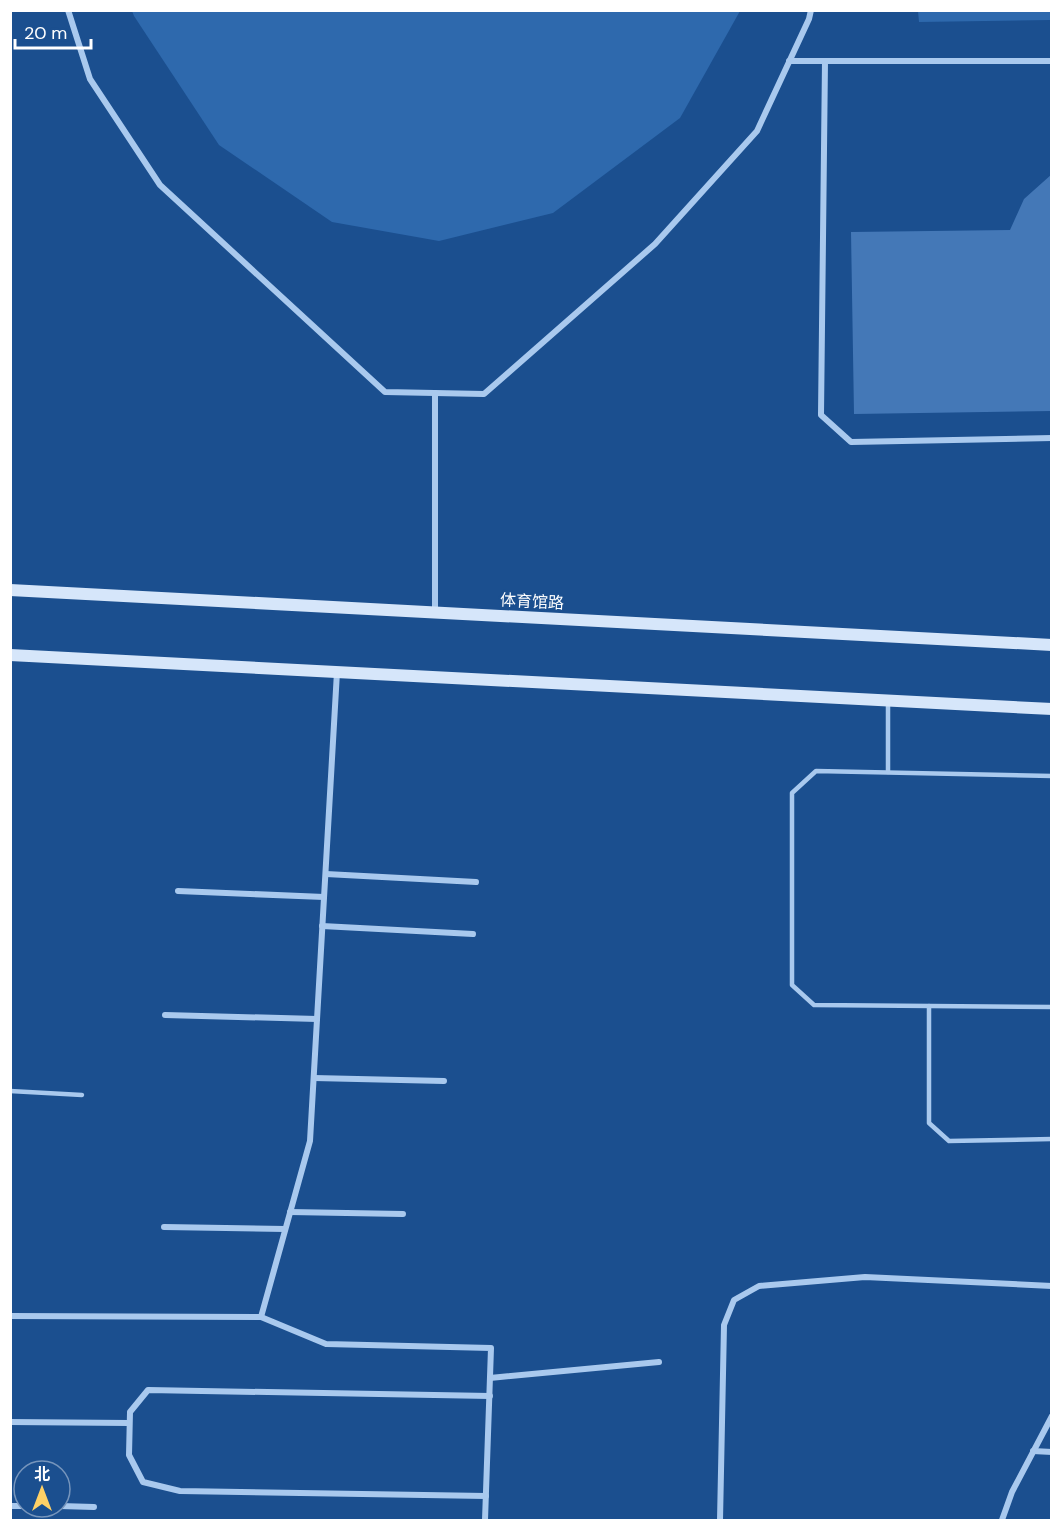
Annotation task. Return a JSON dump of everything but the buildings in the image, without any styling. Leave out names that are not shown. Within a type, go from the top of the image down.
[{"type":"main road","name":"体育馆路","points":[[10,590],[1052,645]]},
{"type":"main road","points":[[10,655],[1052,709]]},
{"type":"street","points":[[68,10],[90,79],[160,185],[385,392],[484,394],[655,244],[757,130],[809,19],[811,10]]},
{"type":"street","points":[[789,62],[1052,61]]},
{"type":"street","points":[[825,62],[821,415],[851,442],[1052,438]]},
{"type":"street","points":[[435,393],[435,613]]},
{"type":"street","points":[[261,1317],[310,1141],[337,672]]},
{"type":"street","points":[[326,874],[476,882]]},
{"type":"street","points":[[178,891],[324,897]]},
{"type":"street","points":[[322,926],[473,934]]},
{"type":"street","points":[[165,1015],[317,1019]]},
{"type":"street","points":[[314,1078],[444,1081]]},
{"type":"street","points":[[290,1212],[403,1214]]},
{"type":"street","points":[[164,1227],[285,1229]]},
{"type":"street","points":[[720,1521],[724,1325],[734,1300],[759,1286],[866,1277],[1052,1286]]},
{"type":"street","points":[[10,1316],[261,1317],[326,1344],[492,1348],[485,1521]]},
{"type":"street","points":[[490,1378],[659,1362]]},
{"type":"street","points":[[486,1496],[180,1491],[143,1482],[129,1455],[129,1423],[130,1412],[148,1390],[490,1396]]},
{"type":"street","points":[[1002,1521],[1012,1492],[1050,1420]]},
{"type":"street","points":[[10,1422],[129,1423]]},
{"type":"street","points":[[1034,1451],[1052,1452]]},
{"type":"street","points":[[72,1506],[94,1507]]},
{"type":"lane","points":[[888,701],[888,772]]},
{"type":"lane","points":[[1052,776],[816,771],[792,793],[792,985],[814,1005],[1052,1007]]},
{"type":"lane","points":[[929,1006],[929,1123],[950,1141],[1052,1139]]},
{"type":"lane","points":[[10,1091],[82,1095]]},
{"type":"shaded area","points":[[132,10],[740,11],[680,118],[553,213],[439,241],[332,222],[219,145]]},
{"type":"shaded area","points":[[918,11],[1051,11],[1051,20],[919,22]]}]
